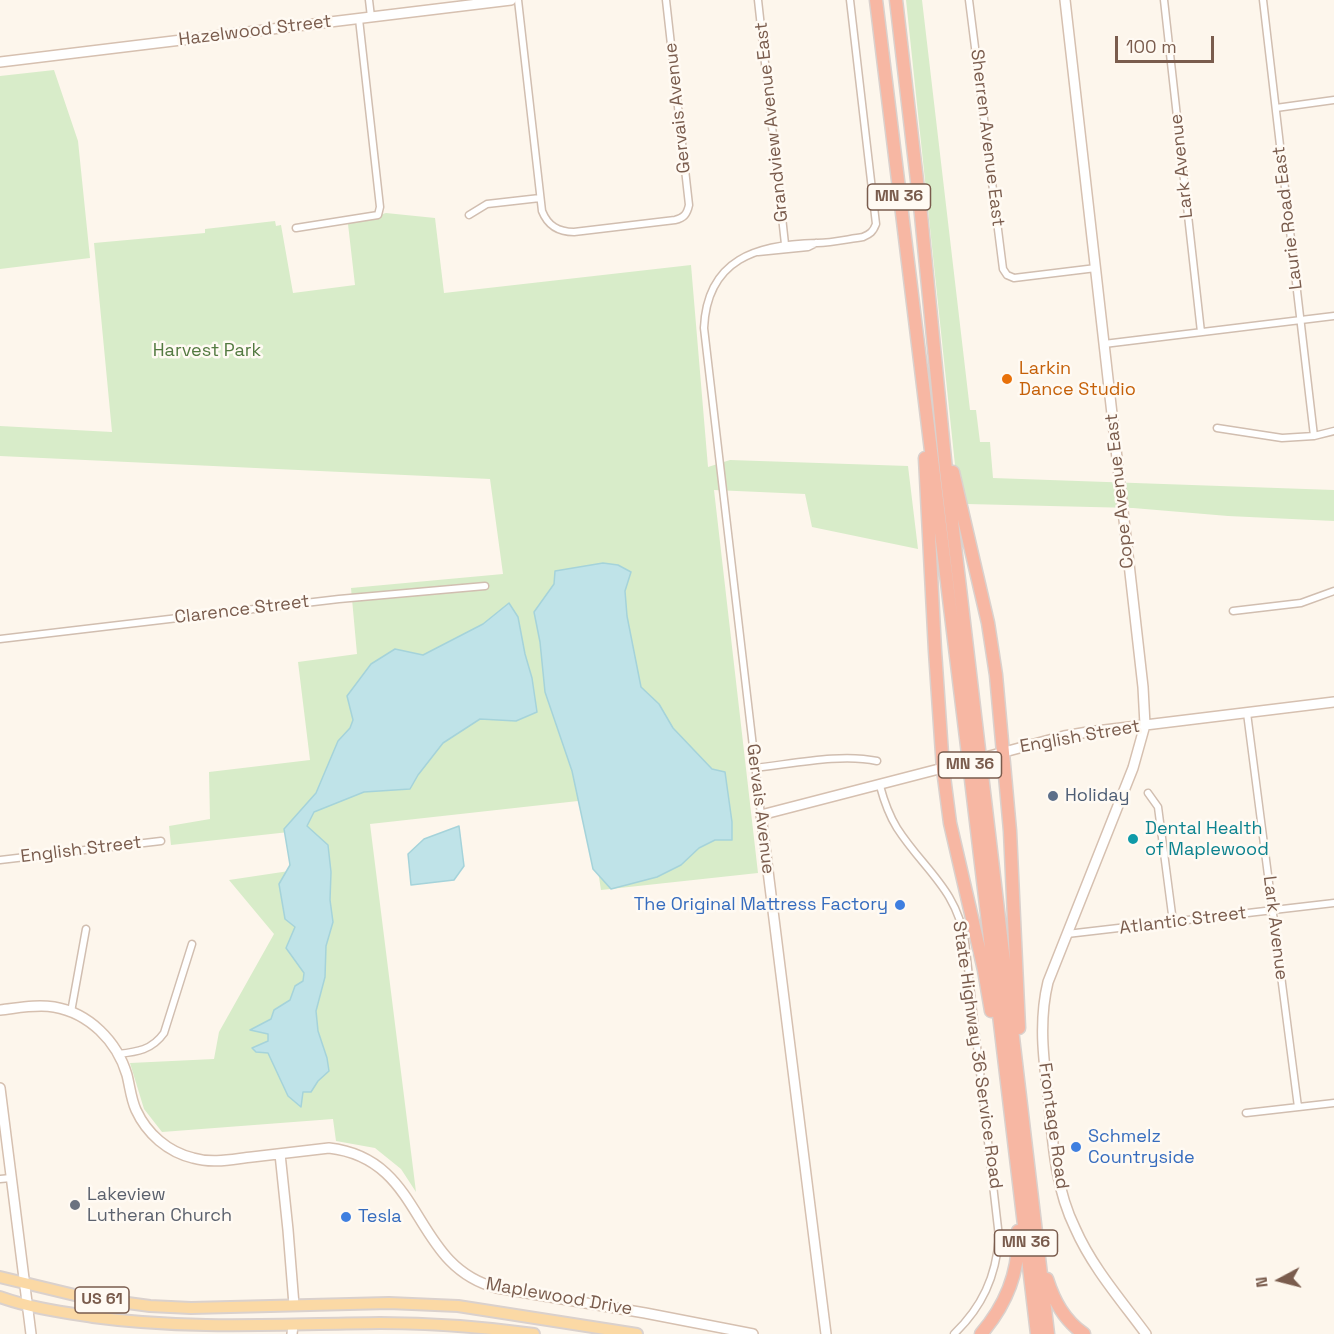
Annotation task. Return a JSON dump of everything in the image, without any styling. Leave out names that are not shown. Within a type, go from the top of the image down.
[{"type":"highway","name":"MN 36","points":[[876,0],[1037,1334]]},
{"type":"highway","name":"MN 36","points":[[896,0],[921,215],[946,470],[1048,1334]]},
{"type":"highway","points":[[934,353],[955,481],[988,623],[996,675],[999,753],[1018,996],[1019,1081]]},
{"type":"highway","points":[[924,394],[923,429],[949,767],[952,839],[984,970],[1014,1136]]},
{"type":"highway","points":[[981,1334],[1002,1304],[1015,1268],[1018,1242],[1016,1152]]},
{"type":"highway","points":[[1035,1225],[1046,1276],[1055,1302],[1069,1322],[1084,1334]]},
{"type":"main road","name":"US 61","points":[[0,1277],[83,1297],[150,1306],[191,1308],[389,1304],[458,1306],[637,1334]]},
{"type":"main road","name":"US 61","points":[[0,1297],[28,1307],[107,1319],[177,1326],[292,1329],[308,1325],[425,1324],[534,1334]]},
{"type":"main road","points":[[292,1329],[294,1305]]},
{"type":"street","points":[[369,0],[371,17]]},
{"type":"street","name":"Hazelwood Street","points":[[0,62],[511,0]]},
{"type":"street","points":[[469,215],[487,204],[540,198],[518,0]]},
{"type":"street","name":"Gervais Avenue","points":[[540,198],[542,211],[548,222],[553,227],[566,232],[675,220],[686,215],[689,205],[666,0]]},
{"type":"street","name":"Grandview Avenue East","points":[[758,0],[785,244]]},
{"type":"street","points":[[756,252],[769,246],[863,237],[871,234],[876,224],[850,0]]},
{"type":"street","name":"Sherren Avenue East","points":[[969,0],[1003,269],[1007,275],[1014,278],[1096,268]]},
{"type":"street","name":"Cope Avenue East","points":[[1065,0],[1143,687],[1145,725],[1133,768],[1067,934]]},
{"type":"street","name":"Lark Avenue","points":[[1164,0],[1201,332]]},
{"type":"street","name":"Laurie Road East","points":[[1263,0],[1314,436]]},
{"type":"street","points":[[296,228],[378,215],[380,207],[359,19]]},
{"type":"street","points":[[1276,108],[1334,100]]},
{"type":"street","points":[[756,252],[769,253],[808,247],[816,243]]},
{"type":"street","name":"Gervais Avenue","points":[[756,252],[742,257],[730,266],[714,285],[706,306],[704,328],[755,768],[826,1334]]},
{"type":"street","points":[[1104,345],[1334,316]]},
{"type":"street","points":[[1217,428],[1265,437],[1297,438],[1334,431]]},
{"type":"street","name":"Clarence Street","points":[[0,639],[339,599],[485,586]]},
{"type":"street","points":[[1233,611],[1301,603],[1334,591]]},
{"type":"street","name":"English Street","points":[[761,815],[1067,736],[1334,702]]},
{"type":"street","name":"Lark Avenue","points":[[1247,713],[1298,1107]]},
{"type":"street","points":[[755,768],[828,760],[866,758],[877,761]]},
{"type":"street","name":"State Highway 36 Service Road","points":[[880,786],[884,802],[896,827],[952,900],[963,927],[999,1237],[995,1268],[986,1293],[974,1312],[954,1334]]},
{"type":"street","points":[[1148,794],[1158,807],[1173,922]]},
{"type":"street","name":"English Street","points":[[0,860],[161,841]]},
{"type":"street","name":"Atlantic Street","points":[[1067,934],[1334,903]]},
{"type":"street","points":[[0,1010],[41,1006],[71,1012],[86,929]]},
{"type":"street","name":"Frontage Road","points":[[1067,934],[1048,982],[1042,1022],[1042,1046],[1057,1176],[1068,1213],[1081,1241],[1146,1334]]},
{"type":"street","points":[[118,1054],[146,1049],[160,1039],[167,1026],[192,944]]},
{"type":"street","name":"Maplewood Drive","points":[[71,1012],[97,1028],[118,1054],[140,1118],[155,1137],[171,1149],[193,1158],[214,1161],[329,1148],[354,1153],[376,1164],[397,1185],[447,1260],[464,1274],[485,1285],[645,1312],[753,1334]]},
{"type":"street","points":[[0,1088],[31,1334]]},
{"type":"street","points":[[1246,1113],[1334,1103]]},
{"type":"street","points":[[280,1154],[294,1305]]},
{"type":"street","points":[[0,1179],[11,1178]]},
{"type":"street","points":[[279,1305],[289,1295],[293,1286]]},
{"type":"street","points":[[301,1334],[308,1325]]},
{"type":"green space","points":[[906,0],[922,0],[970,410],[976,410],[980,442],[990,442],[993,478],[1334,490],[1334,521],[1228,516],[1133,508],[967,504],[955,465]]},
{"type":"green space","points":[[54,70],[78,141],[90,258],[0,269],[0,76]]},
{"type":"green space","name":"Harvest Park","points":[[386,213],[435,218],[444,293],[691,265],[708,467],[730,460],[908,466],[918,549],[812,527],[805,494],[714,490],[758,873],[601,890],[587,800],[370,824],[416,1192],[401,1169],[375,1148],[336,1141],[333,1119],[162,1132],[144,1109],[130,1063],[214,1059],[219,1032],[274,934],[229,880],[289,871],[289,832],[171,845],[169,826],[210,819],[209,772],[310,760],[298,662],[357,654],[351,588],[503,574],[490,479],[0,456],[0,426],[112,432],[94,243],[205,233],[205,229],[275,221],[276,226],[281,225],[293,293],[355,285],[348,224]]},
{"type":"water","points":[[603,563],[618,565],[631,572],[625,591],[627,616],[641,687],[659,704],[673,728],[712,769],[725,772],[732,822],[732,840],[715,840],[699,848],[681,865],[657,877],[611,889],[593,869],[572,771],[545,692],[540,642],[534,612],[554,584],[555,571]]},
{"type":"water","points":[[509,603],[518,617],[537,712],[516,721],[480,719],[443,743],[410,789],[364,792],[314,812],[307,826],[328,845],[333,922],[326,946],[325,977],[316,1011],[318,1031],[329,1071],[318,1081],[311,1092],[303,1092],[301,1107],[288,1096],[268,1053],[256,1052],[252,1048],[268,1041],[268,1034],[250,1030],[271,1019],[274,1010],[290,1000],[295,986],[303,981],[304,973],[286,948],[295,927],[285,919],[279,884],[290,865],[284,829],[316,793],[338,741],[350,728],[353,720],[347,696],[371,664],[395,649],[423,655],[483,624]]},
{"type":"water","points":[[459,826],[464,866],[454,880],[411,885],[408,854],[424,839]]},
{"type":"place","name":"Larkin Dance Studio","points":[[1007,379]]},
{"type":"place","name":"Holiday","points":[[1053,796]]},
{"type":"place","name":"Dental Health of Maplewood","points":[[1133,839]]},
{"type":"place","name":"The Original Mattress Factory","points":[[900,905]]},
{"type":"place","name":"Schmelz Countryside","points":[[1076,1147]]},
{"type":"place","name":"Lakeview Lutheran Church","points":[[75,1205]]},
{"type":"place","name":"Tesla","points":[[346,1217]]}]
